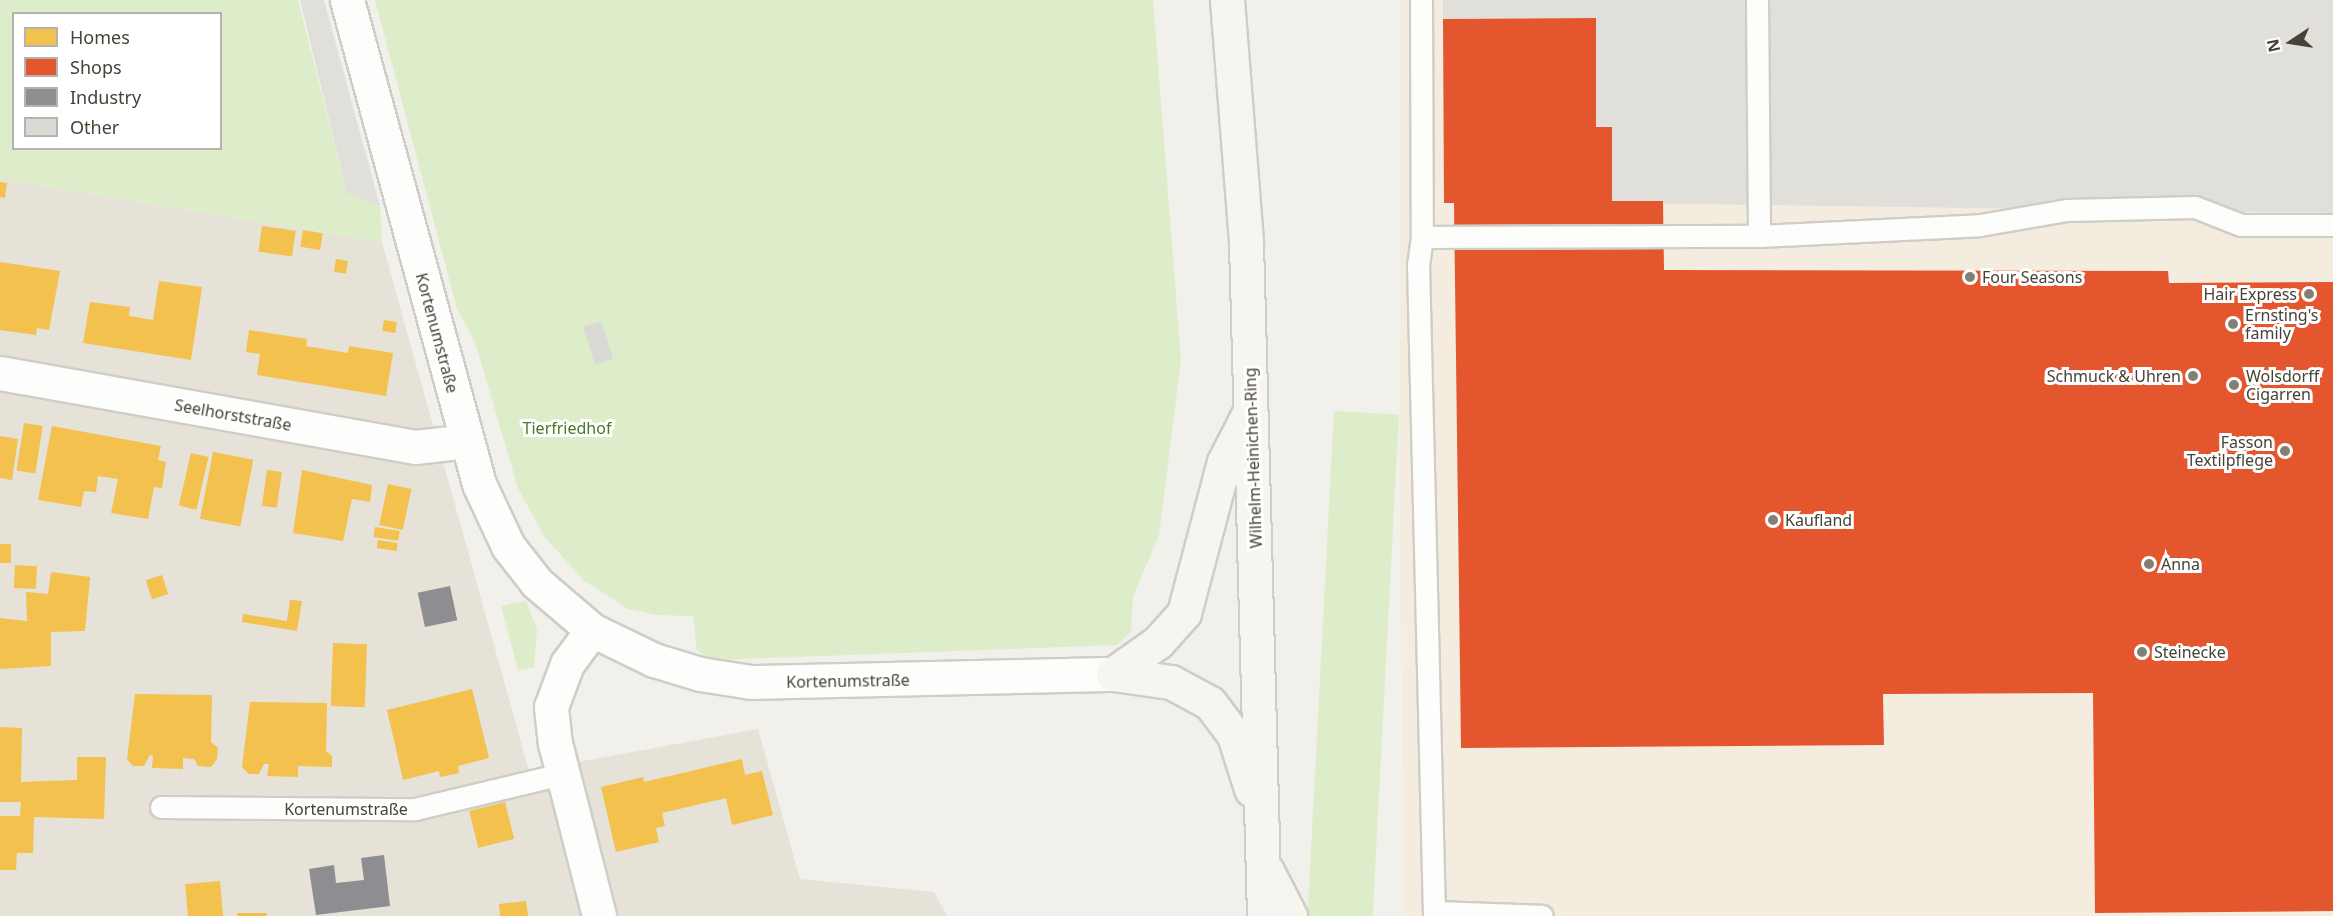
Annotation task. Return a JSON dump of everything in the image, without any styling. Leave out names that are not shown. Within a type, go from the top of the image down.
[{"type":"main road","name":"Wilhelm-Heinichen-Ring","points":[[1227,0],[1246,242],[1265,866],[1264,916]]},
{"type":"main road","points":[[1113,674],[1158,642],[1184,613],[1224,462],[1251,410]]},
{"type":"main road","points":[[1113,674],[1171,682],[1210,703],[1234,735],[1263,824]]},
{"type":"main road","points":[[1265,866],[1290,916]]},
{"type":"street","name":"Kortenumstraße","points":[[347,0],[479,484],[508,546],[537,583],[592,630],[654,660],[700,674],[751,682],[1113,674]]},
{"type":"street","name":"Seelhorststraße","points":[[0,373],[415,447],[467,441]]},
{"type":"street","points":[[592,630],[567,664],[551,707],[562,774],[599,916]]},
{"type":"lane","points":[[1421,0],[1422,237],[1418,264],[1434,912],[1542,916]]},
{"type":"lane","points":[[1758,0],[1759,236]]},
{"type":"lane","points":[[1422,237],[1759,236],[1980,225],[2079,209],[2195,207],[2241,225],[2333,225]]},
{"type":"lane","name":"Kortenumstraße","points":[[161,807],[415,809],[562,774]]},
{"type":"shaded area","points":[[300,0],[324,0],[380,206],[347,193]]},
{"type":"shaded area","points":[[1401,0],[2333,0],[2333,916],[1404,916],[1399,414]]},
{"type":"shaded area","points":[[1443,0],[2333,0],[2333,213],[1612,203],[1612,127],[1596,127],[1596,18],[1443,19]]},
{"type":"shaded area","points":[[0,179],[382,242],[529,771],[758,729],[800,879],[934,892],[947,916],[0,916]]},
{"type":"green space","points":[[0,0],[298,0],[347,193],[380,206],[382,242],[0,179]]},
{"type":"green space","name":"Tierfriedhof","points":[[375,0],[1153,0],[1181,360],[1159,535],[1133,597],[1131,632],[1117,645],[713,660],[697,651],[693,616],[657,615],[628,609],[583,580],[543,535],[518,488],[475,342],[457,309]]},
{"type":"green space","points":[[1334,411],[1399,414],[1373,916],[1308,915]]},
{"type":"green space","points":[[526,601],[537,630],[534,667],[518,670],[501,606]]},
{"type":"building: Homes","points":[[0,182],[7,183],[5,198],[0,197]]},
{"type":"building: Homes","points":[[262,226],[296,231],[292,256],[258,252]]},
{"type":"building: Homes","points":[[303,230],[323,233],[320,250],[300,247]]},
{"type":"building: Homes","points":[[336,259],[348,261],[346,274],[334,272]]},
{"type":"building: Homes","points":[[0,262],[60,271],[49,330],[37,328],[36,335],[0,330]]},
{"type":"building: Homes","points":[[159,281],[202,287],[191,360],[83,343],[90,302],[130,307],[129,316],[153,320]]},
{"type":"building: Homes","points":[[384,320],[397,322],[395,333],[382,331]]},
{"type":"building: Homes","points":[[249,330],[307,339],[306,346],[348,353],[349,346],[393,353],[386,396],[257,375],[260,354],[246,352]]},
{"type":"building: Homes","points":[[24,423],[43,426],[35,473],[16,470]]},
{"type":"building: Homes","points":[[52,426],[161,446],[158,460],[166,462],[162,488],[154,487],[148,519],[111,513],[118,479],[98,476],[96,492],[84,491],[81,507],[38,500]]},
{"type":"building: Homes","points":[[0,436],[18,439],[12,480],[0,478]]},
{"type":"building: Homes","points":[[213,452],[253,460],[240,527],[200,519]]},
{"type":"building: Homes","points":[[191,453],[209,457],[196,510],[179,506]]},
{"type":"building: Homes","points":[[267,470],[282,472],[277,508],[262,506]]},
{"type":"building: Homes","points":[[302,470],[372,485],[370,502],[352,499],[343,541],[293,533]]},
{"type":"building: Homes","points":[[388,484],[411,489],[403,530],[379,525]]},
{"type":"building: Homes","points":[[375,527],[400,531],[398,541],[373,537]]},
{"type":"building: Homes","points":[[378,540],[398,543],[397,551],[377,548]]},
{"type":"building: Homes","points":[[0,544],[11,544],[11,563],[0,563]]},
{"type":"building: Homes","points":[[15,565],[37,566],[36,589],[14,588]]},
{"type":"building: Homes","points":[[51,572],[90,577],[85,631],[51,632],[51,666],[0,669],[0,618],[27,621],[26,592],[48,594]]},
{"type":"building: Homes","points":[[162,575],[168,594],[152,599],[146,580]]},
{"type":"building: Homes","points":[[290,600],[302,601],[297,631],[242,622],[243,614],[287,621]]},
{"type":"building: Homes","points":[[333,643],[367,644],[365,707],[331,706]]},
{"type":"building: Homes","points":[[472,689],[489,758],[458,766],[459,773],[440,777],[439,771],[403,780],[387,710]]},
{"type":"building: Homes","points":[[135,694],[212,695],[211,742],[218,748],[217,759],[211,767],[198,766],[194,759],[183,758],[183,769],[152,768],[153,756],[150,755],[144,766],[133,766],[127,759]]},
{"type":"building: Homes","points":[[250,702],[327,703],[326,751],[332,756],[332,767],[298,766],[298,777],[267,776],[269,764],[264,764],[259,774],[249,774],[242,767]]},
{"type":"building: Homes","points":[[0,727],[22,728],[21,782],[77,780],[77,757],[106,757],[104,819],[34,817],[33,853],[17,853],[16,870],[0,870],[0,816],[20,816],[21,802],[0,802]]},
{"type":"building: Homes","points":[[742,759],[745,775],[762,771],[773,815],[732,825],[726,798],[662,813],[665,826],[656,828],[659,842],[616,852],[601,787],[643,777],[644,782]]},
{"type":"building: Homes","points":[[505,802],[514,839],[478,848],[469,811]]},
{"type":"building: Homes","points":[[220,881],[223,916],[188,916],[185,884]]},
{"type":"building: Homes","points":[[526,901],[528,916],[500,916],[499,904]]},
{"type":"building: Homes","points":[[237,913],[267,913],[267,916],[237,916]]},
{"type":"building: Shops","points":[[1596,18],[1596,127],[1612,127],[1612,201],[1663,201],[1664,270],[2168,271],[2169,283],[2333,282],[2333,911],[2095,913],[2093,693],[1883,694],[1884,745],[1461,748],[1454,203],[1444,203],[1443,19]]},
{"type":"building: Industry","points":[[450,586],[457,620],[425,627],[418,593]]},
{"type":"building: Industry","points":[[384,855],[390,906],[316,915],[309,869],[334,865],[336,883],[364,880],[361,858]]},
{"type":"building: Other","points":[[601,321],[613,359],[595,365],[583,327]]},
{"type":"place","name":"Four Seasons","points":[[1970,277]]},
{"type":"place","name":"Hair Express","points":[[2309,294]]},
{"type":"place","name":"Ernsting's family","points":[[2233,324]]},
{"type":"place","name":"Schmuck & Uhren","points":[[2193,376]]},
{"type":"place","name":"Wolsdorff Cigarren","points":[[2234,385]]},
{"type":"place","name":"Fasson Textilpflege","points":[[2285,451]]},
{"type":"place","name":"Kaufland","points":[[1773,520]]},
{"type":"place","name":"Anna","points":[[2149,564]]},
{"type":"place","name":"Steinecke","points":[[2142,652]]}]
